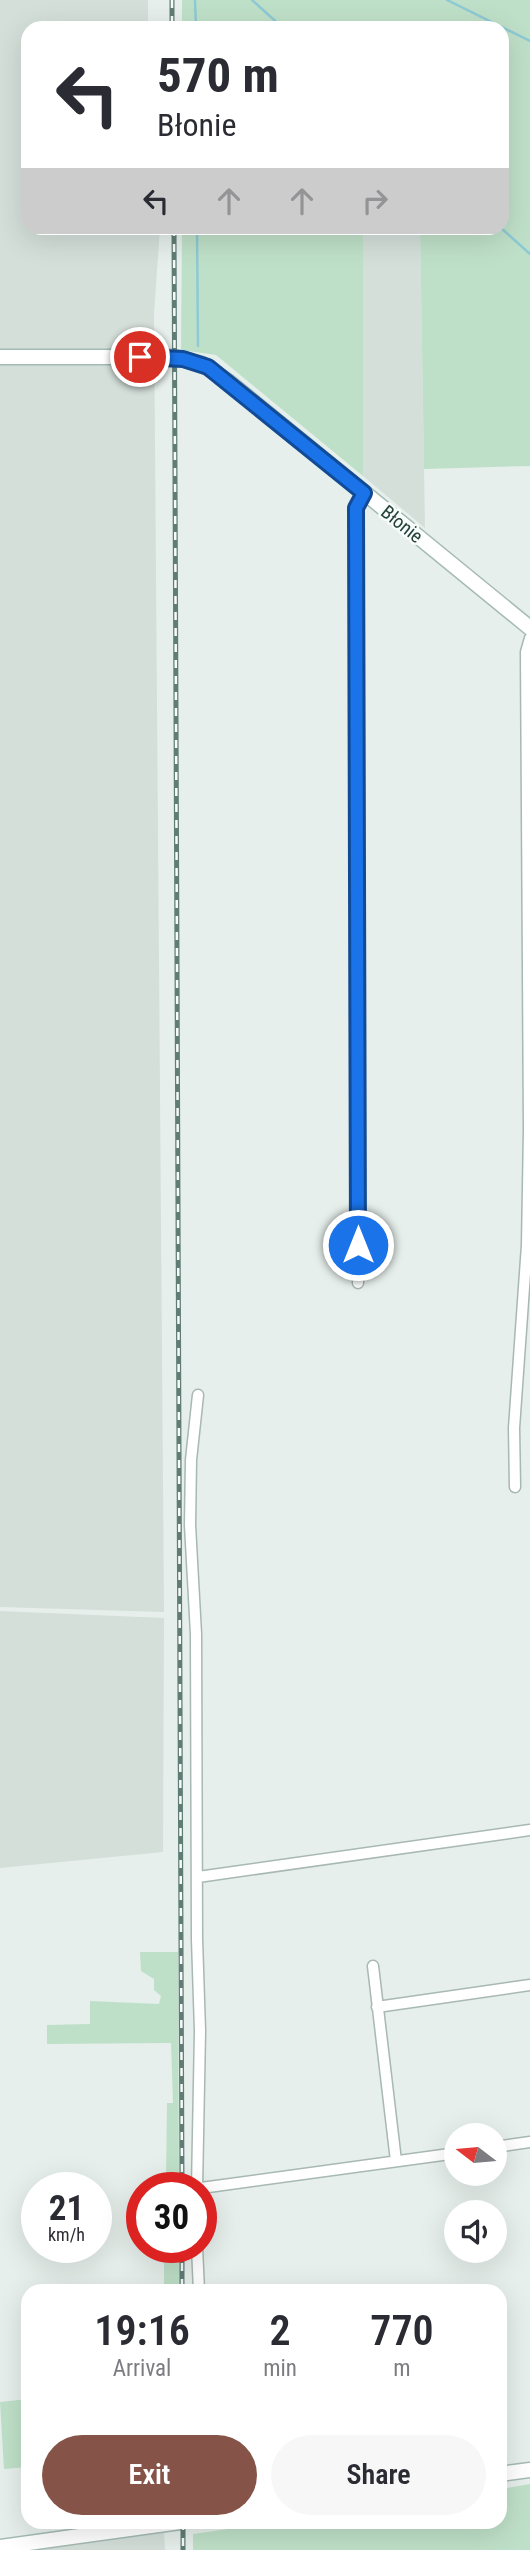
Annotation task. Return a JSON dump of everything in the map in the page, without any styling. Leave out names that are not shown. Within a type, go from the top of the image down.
[{"type":"street","name":"Błonie","points":[[0,357],[168,357],[197,362],[229,382],[530,628]]},
{"type":"street","points":[[358,1283],[356,508],[364,493]]},
{"type":"street","points":[[515,1487],[514,1428],[527,1245],[529,1130],[526,652],[530,638]]},
{"type":"street","points":[[198,1395],[191,1460],[190,1525],[196,1634],[199,2172]]},
{"type":"street","points":[[198,1877],[530,1830]]},
{"type":"street","points":[[373,1966],[396,2161]]},
{"type":"street","points":[[377,2007],[530,1984]]},
{"type":"street","points":[[508,2145],[530,2142]]},
{"type":"street","points":[[217,2186],[444,2154]]},
{"type":"street","points":[[198,2263],[199,2284]]},
{"type":"street","points":[[507,2473],[530,2470]]},
{"type":"street","points":[[0,2547],[130,2529]]},
{"type":"shaded area","points":[[0,0],[148,0],[148,21],[21,21],[21,235],[160,235],[154,314],[164,1612],[0,1607]]},
{"type":"shaded area","points":[[363,235],[420,235],[425,528],[363,476]]},
{"type":"shaded area","points":[[0,1611],[164,1618],[163,1852],[0,1868]]},
{"type":"shaded area","points":[[164,2529],[165,2550],[24,2550]]},
{"type":"green space","points":[[182,0],[530,0],[530,466],[424,469],[420,235],[509,235],[509,21],[182,21]]},
{"type":"green space","points":[[182,235],[363,235],[363,476],[216,355],[181,350]]},
{"type":"green space","points":[[140,1952],[178,1952],[179,2172],[166,2172],[167,2103],[173,2103],[171,2043],[47,2044],[47,2025],[90,2024],[90,2001],[159,2004],[161,1996],[154,1990],[154,1979],[141,1971]]},
{"type":"green space","points":[[164,2263],[180,2263],[180,2284],[164,2284]]},
{"type":"green space","points":[[21,2400],[21,2468],[4,2469],[0,2402]]},
{"type":"green space","points":[[530,2484],[530,2550],[193,2550],[193,2534],[228,2529],[507,2529],[507,2488]]},
{"type":"waterway","points":[[195,0],[196,21]]},
{"type":"waterway","points":[[252,0],[275,21]]},
{"type":"waterway","points":[[447,0],[490,21]]},
{"type":"waterway","points":[[509,31],[530,41]]},
{"type":"waterway","points":[[197,235],[198,346]]},
{"type":"waterway","points":[[509,235],[530,254]]},
{"type":"railway","points":[[172,0],[172,21]]},
{"type":"railway","points":[[174,235],[182,2172]]},
{"type":"railway","points":[[182,2263],[182,2284]]},
{"type":"railway","points":[[183,2529],[183,2550]]},
{"type":"route","points":[[140,357],[183,359],[208,367],[364,493],[356,508],[360,1172],[358,1245]]}]
